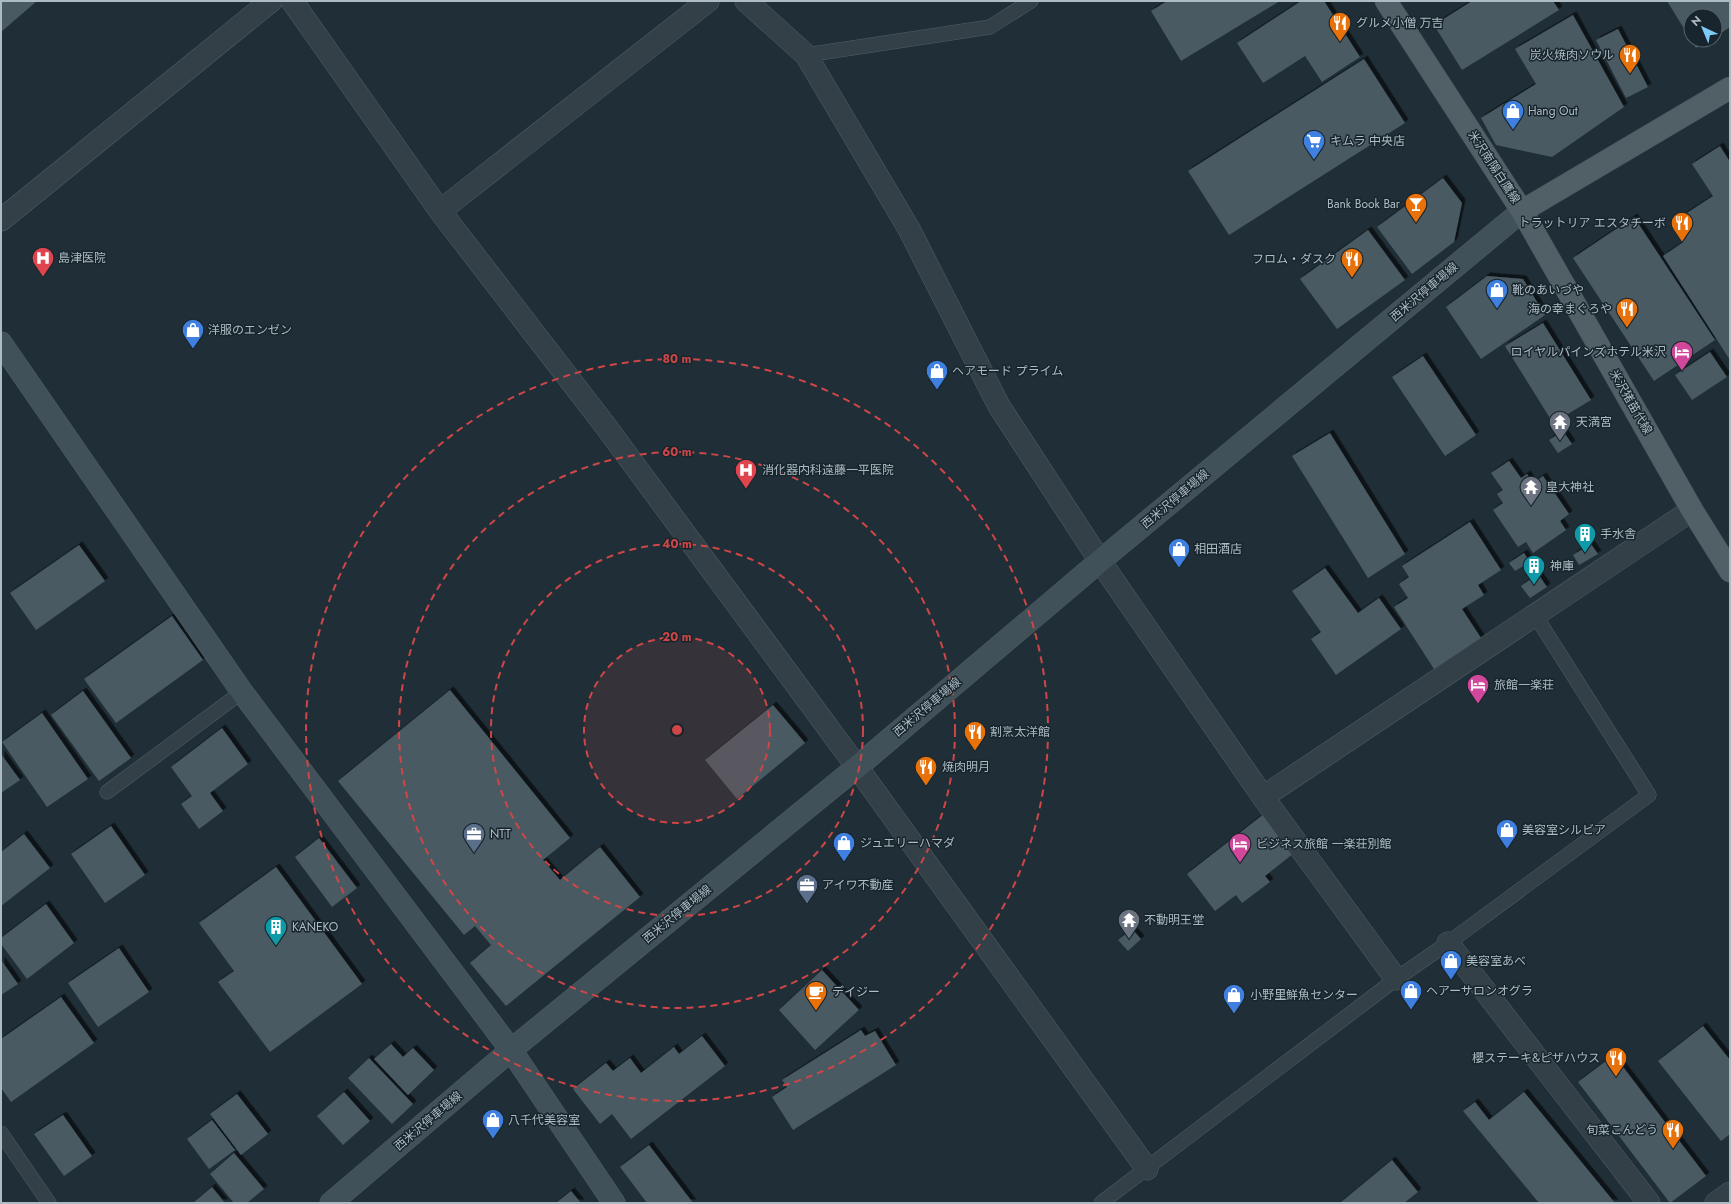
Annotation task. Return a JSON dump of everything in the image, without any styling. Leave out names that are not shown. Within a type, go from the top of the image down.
[{"type":"main road","name":"米沢南陽白鷹線","points":[[1386,1],[1522,211],[1730,88]]},
{"type":"main road","name":"米沢猪苗代線","points":[[1522,211],[1692,510],[1730,571]]},
{"type":"main road","name":"西米沢停車場線","points":[[331,1203],[511,1050],[857,767],[1100,561],[1522,211]]},
{"type":"main road","points":[[1,343],[242,692],[511,1050],[614,1203]]},
{"type":"street","points":[[1,220],[270,1]]},
{"type":"street","points":[[292,1],[440,211],[604,424],[857,767],[1147,1169]]},
{"type":"street","points":[[440,211],[708,1]]},
{"type":"street","points":[[746,1],[806,55],[909,229],[999,406],[1100,561],[1263,797],[1396,979]]},
{"type":"street","points":[[1263,797],[1692,510]]},
{"type":"street","points":[[1448,943],[1649,1203]]},
{"type":"street","points":[[1716,1203],[1730,1193]]},
{"type":"lane","points":[[806,55],[990,28],[1031,1]]},
{"type":"lane","points":[[1101,1203],[1396,979],[1448,943],[1649,795],[1535,615]]},
{"type":"lane","points":[[107,792],[242,692]]},
{"type":"lane","points":[[1,1133],[49,1203]]},
{"type":"building","points":[[1,1],[37,1],[1,32]]},
{"type":"building","points":[[1167,1],[1280,1],[1181,61],[1151,11]]},
{"type":"building","points":[[1301,1],[1324,1],[1360,57],[1322,82],[1305,56],[1263,83],[1237,43]]},
{"type":"building","points":[[1472,1],[1553,1],[1559,10],[1462,70],[1434,25]]},
{"type":"building","points":[[1667,1],[1730,1],[1730,27],[1723,32],[1723,8],[1683,8],[1683,27]]},
{"type":"building","points":[[1573,15],[1624,107],[1552,157],[1496,145],[1481,118],[1536,84],[1515,49]]},
{"type":"building","points":[[1618,29],[1648,87],[1626,98],[1596,40]]},
{"type":"building","points":[[1364,59],[1405,123],[1229,235],[1188,171]]},
{"type":"building","points":[[1720,146],[1730,162],[1730,360],[1663,256],[1682,243],[1670,224],[1713,196],[1692,164]]},
{"type":"building","points":[[1443,178],[1462,203],[1454,242],[1412,274],[1377,227]]},
{"type":"building","points":[[1634,217],[1715,340],[1654,381],[1573,258]]},
{"type":"building","points":[[1368,230],[1405,280],[1337,329],[1300,279]]},
{"type":"building","points":[[1487,276],[1523,279],[1545,315],[1481,359],[1446,307]]},
{"type":"building","points":[[1543,323],[1591,400],[1553,423],[1505,346]]},
{"type":"building","points":[[1710,352],[1727,377],[1692,400],[1675,375]]},
{"type":"building","points":[[1423,356],[1476,435],[1445,456],[1392,377]]},
{"type":"building","name":"天満宮","points":[[1563,431],[1572,444],[1558,453],[1549,440]]},
{"type":"building","points":[[1330,433],[1405,554],[1368,578],[1292,456]]},
{"type":"building","name":"皇大神社","points":[[1509,461],[1521,478],[1527,474],[1533,483],[1543,476],[1569,514],[1560,521],[1566,530],[1533,553],[1526,542],[1518,547],[1493,510],[1503,503],[1497,494],[1503,490],[1491,473]]},
{"type":"building","points":[[1470,522],[1501,570],[1478,585],[1484,595],[1462,609],[1481,638],[1434,669],[1394,607],[1408,598],[1399,584],[1409,577],[1402,566]]},
{"type":"building","name":"手水舎","points":[[1591,544],[1598,554],[1579,565],[1573,555]]},
{"type":"building","points":[[79,545],[105,581],[36,630],[10,593]]},
{"type":"building","points":[[1524,553],[1530,562],[1515,571],[1509,563]]},
{"type":"building","points":[[1325,568],[1358,613],[1379,598],[1401,629],[1336,675],[1311,639],[1321,632],[1292,591]]},
{"type":"building","name":"神庫","points":[[1538,574],[1547,587],[1530,598],[1521,586]]},
{"type":"building","points":[[172,616],[203,660],[116,723],[84,679]]},
{"type":"building","name":"NTT","points":[[450,690],[570,838],[543,860],[560,880],[600,847],[640,897],[506,1006],[470,963],[491,945],[475,926],[464,935],[338,781]]},
{"type":"building","points":[[83,691],[131,758],[99,781],[51,715]]},
{"type":"building","points":[[773,705],[805,743],[737,799],[705,760]]},
{"type":"building","points":[[42,713],[88,779],[47,807],[2,742]]},
{"type":"building","points":[[222,728],[248,764],[210,793],[223,811],[199,829],[181,804],[192,796],[171,767]]},
{"type":"building","points":[[1,754],[20,780],[1,793]]},
{"type":"building","name":"ビジネス旅館 一楽荘別館","points":[[1264,814],[1294,853],[1265,876],[1270,882],[1242,903],[1236,895],[1215,911],[1187,874]]},
{"type":"building","points":[[111,826],[145,875],[105,903],[71,854]]},
{"type":"building","points":[[24,834],[50,868],[1,906],[1,852]]},
{"type":"building","points":[[319,838],[357,888],[332,907],[295,857]]},
{"type":"building","name":"KANEKO","points":[[276,867],[362,984],[270,1052],[218,982],[234,971],[199,923]]},
{"type":"building","points":[[46,904],[74,943],[27,979],[1,944],[1,938]]},
{"type":"building","name":"不動明王堂","points":[[1132,929],[1141,939],[1128,951],[1118,940]]},
{"type":"building","points":[[119,948],[149,992],[98,1027],[68,983]]},
{"type":"building","points":[[1,960],[18,984],[1,995]]},
{"type":"building","points":[[822,970],[859,1010],[815,1050],[779,1010]]},
{"type":"building","points":[[61,997],[94,1043],[11,1102],[1,1088],[1,1039]]},
{"type":"building","points":[[1703,1026],[1730,1060],[1730,1134],[1721,1141],[1658,1061]]},
{"type":"building","points":[[861,1030],[865,1036],[875,1031],[896,1065],[793,1130],[772,1097],[787,1087],[782,1080]]},
{"type":"building","points":[[702,1036],[725,1066],[631,1139],[612,1114],[600,1124],[573,1089],[606,1063],[613,1071],[630,1058],[641,1073],[674,1047],[679,1054]]},
{"type":"building","points":[[391,1044],[403,1057],[413,1048],[434,1070],[408,1095],[374,1059]]},
{"type":"building","points":[[1614,1055],[1706,1176],[1670,1203],[1578,1082]]},
{"type":"building","points":[[369,1058],[413,1104],[392,1124],[348,1078]]},
{"type":"building","points":[[344,1092],[370,1121],[343,1145],[317,1116]]},
{"type":"building","points":[[1524,1092],[1615,1203],[1539,1203],[1463,1111],[1475,1102],[1489,1120]]},
{"type":"building","points":[[237,1094],[268,1134],[241,1155],[210,1114]]},
{"type":"building","points":[[63,1115],[92,1156],[64,1176],[34,1134]]},
{"type":"building","points":[[212,1120],[235,1150],[209,1169],[187,1139]]},
{"type":"building","points":[[649,1145],[693,1203],[647,1203],[620,1167]]},
{"type":"building","points":[[234,1153],[264,1189],[247,1203],[234,1203],[210,1174]]},
{"type":"building","points":[[1392,1160],[1418,1192],[1404,1203],[1340,1203]]},
{"type":"building","points":[[212,1187],[225,1203],[193,1203]]},
{"type":"building","points":[[571,1191],[581,1203],[556,1203]]},
{"type":"place","name":"グルメ小僧 万吉","points":[[1340,42]]},
{"type":"place","name":"炭火焼肉ソウル","points":[[1630,74]]},
{"type":"place","name":"Hang Out","points":[[1513,130]]},
{"type":"place","name":"キムラ 中央店","points":[[1314,160]]},
{"type":"place","name":"Bank Book Bar","points":[[1416,224]]},
{"type":"place","name":"トラットリア エスタチーボ","points":[[1682,242]]},
{"type":"place","name":"島津医院","points":[[43,278]]},
{"type":"place","name":"フロム・ダスク","points":[[1352,278]]},
{"type":"place","name":"靴のあいづや","points":[[1497,310]]},
{"type":"place","name":"海の幸まぐろや","points":[[1627,328]]},
{"type":"place","name":"洋服のエンゼン","points":[[193,350]]},
{"type":"place","name":"ロイヤルパインズホテル米沢","points":[[1682,372]]},
{"type":"place","name":"ヘアモード プライム","points":[[937,390]]},
{"type":"place","name":"天満宮","points":[[1560,442]]},
{"type":"place","name":"消化器内科遠藤一平医院","points":[[746,490]]},
{"type":"place","name":"皇大神社","points":[[1531,506]]},
{"type":"place","name":"手水舎","points":[[1585,554]]},
{"type":"place","name":"相田酒店","points":[[1179,568]]},
{"type":"place","name":"神庫","points":[[1534,586]]},
{"type":"place","name":"旅館一楽荘","points":[[1478,704]]},
{"type":"place","name":"割烹太洋館","points":[[975,752]]},
{"type":"place","name":"焼肉明月","points":[[926,786]]},
{"type":"place","name":"美容室シルビア","points":[[1507,850]]},
{"type":"place","name":"NTT","points":[[474,854]]},
{"type":"place","name":"ジュエリーハマダ","points":[[844,862]]},
{"type":"place","name":"ビジネス旅館 一楽荘別館","points":[[1240,864]]},
{"type":"place","name":"アイワ不動産","points":[[807,904]]},
{"type":"place","name":"不動明王堂","points":[[1129,940]]},
{"type":"place","name":"KANEKO","points":[[276,946]]},
{"type":"place","name":"美容室あべ","points":[[1451,980]]},
{"type":"place","name":"ヘアーサロンオグラ","points":[[1411,1010]]},
{"type":"place","name":"デイジー","points":[[816,1012]]},
{"type":"place","name":"小野里鮮魚センター","points":[[1234,1014]]},
{"type":"place","name":"櫻ステーキ&ピザハウス","points":[[1616,1078]]},
{"type":"place","name":"八千代美容室","points":[[493,1140]]},
{"type":"place","name":"旬菜こんどう","points":[[1673,1150]]}]
